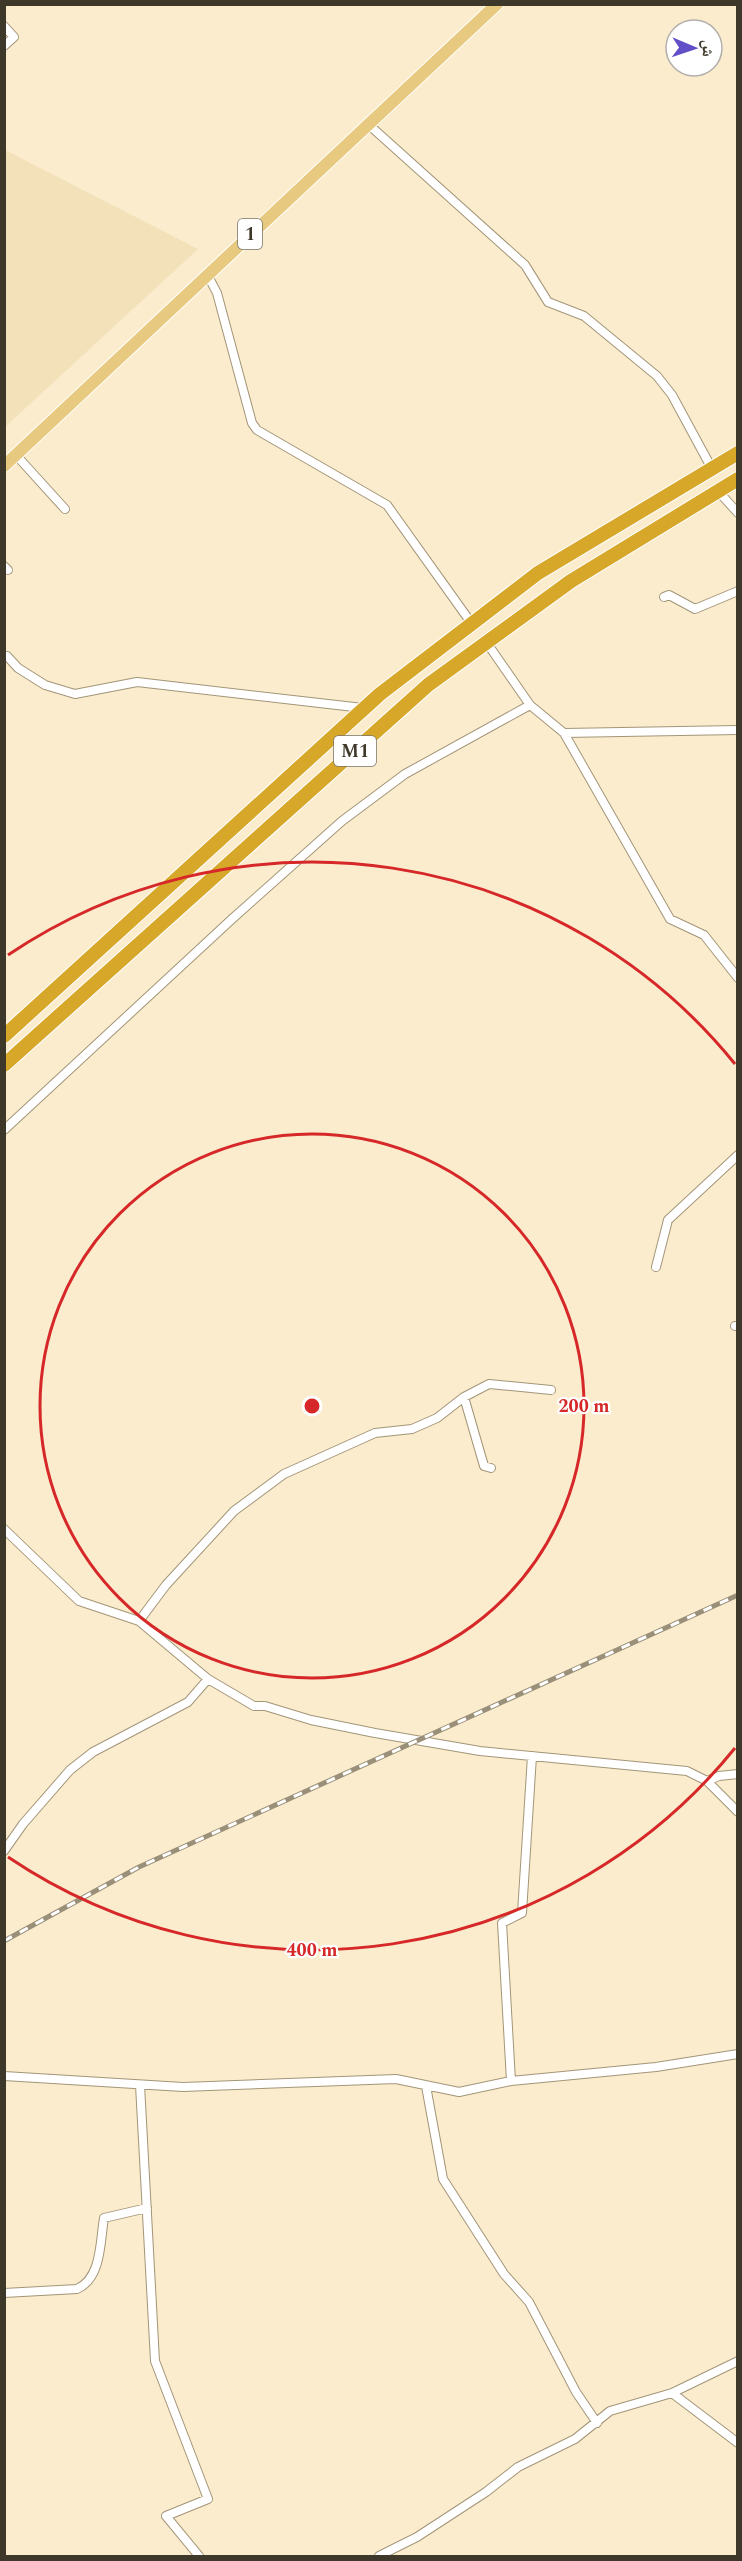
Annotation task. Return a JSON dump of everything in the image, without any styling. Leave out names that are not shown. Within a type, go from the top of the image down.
[{"type":"highway","name":"M1","points":[[4,1036],[365,709],[472,624],[538,573],[711,467],[738,453]]},
{"type":"highway","name":"M1","points":[[4,1065],[428,685],[571,581],[738,479]]},
{"type":"main road","name":"1","points":[[4,466],[497,4]]},
{"type":"street","points":[[4,26],[14,37],[4,46]]},
{"type":"street","points":[[368,124],[525,265],[548,302],[584,316],[657,376],[672,395],[711,467]]},
{"type":"street","points":[[207,274],[217,293],[252,423],[257,430],[387,505],[472,624]]},
{"type":"street","points":[[16,455],[65,509]]},
{"type":"street","points":[[717,490],[738,513]]},
{"type":"street","points":[[664,597],[669,595],[695,609],[738,591]]},
{"type":"street","points":[[487,643],[530,705],[564,733],[670,919],[704,935],[738,978]]},
{"type":"street","points":[[8,656],[18,668],[45,686],[75,694],[137,682],[365,709]]},
{"type":"street","points":[[4,1130],[232,919],[342,821],[405,774],[530,705]]},
{"type":"street","points":[[564,733],[738,730]]},
{"type":"street","points":[[656,1267],[668,1220],[738,1155]]},
{"type":"street","points":[[140,1621],[166,1586],[219,1527],[261,1489],[284,1474],[375,1433],[412,1429],[437,1418],[464,1397],[489,1384],[551,1390]]},
{"type":"street","points":[[464,1397],[484,1466],[491,1468]]},
{"type":"street","points":[[4,1529],[79,1601],[140,1621],[207,1679],[254,1706],[265,1706],[311,1720],[480,1751],[687,1771],[707,1781],[738,1812]]},
{"type":"street","points":[[4,1851],[23,1824],[70,1770],[93,1752],[188,1702],[207,1679]]},
{"type":"street","points":[[511,2081],[502,1923],[522,1913],[532,1756]]},
{"type":"street","points":[[707,1781],[719,1776],[738,1774]]},
{"type":"street","points":[[4,2076],[183,2087],[396,2079],[459,2092],[511,2081],[656,2067],[738,2054]]},
{"type":"street","points":[[140,2085],[155,2361],[208,2499],[166,2516],[199,2556]]},
{"type":"street","points":[[426,2086],[443,2179],[504,2274],[529,2302],[576,2392],[597,2423]]},
{"type":"street","points":[[4,2293],[77,2289],[88,2284],[94,2275],[104,2218],[147,2208]]},
{"type":"street","points":[[378,2556],[417,2537],[518,2467],[575,2439],[610,2411],[672,2393],[738,2361]]},
{"type":"street","points":[[672,2393],[738,2443]]},
{"type":"shaded area","points":[[5,150],[198,249],[4,427]]},
{"type":"railway","points":[[4,1941],[139,1867],[738,1595]]}]
